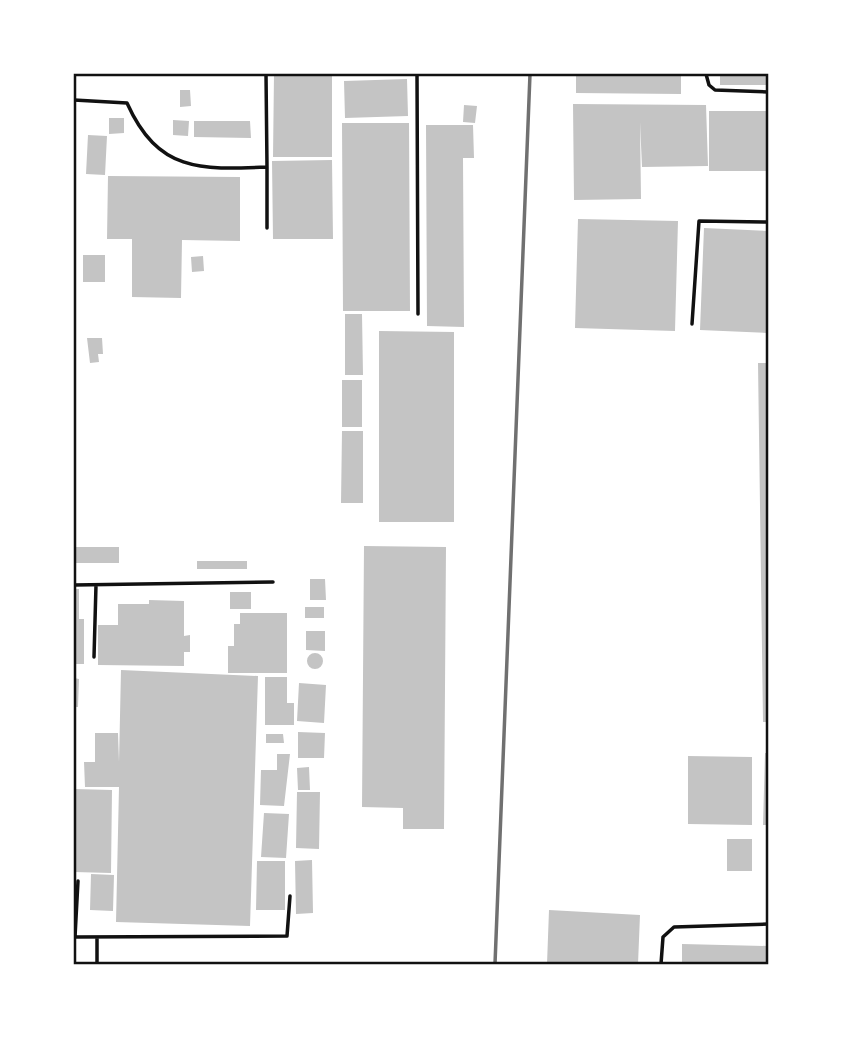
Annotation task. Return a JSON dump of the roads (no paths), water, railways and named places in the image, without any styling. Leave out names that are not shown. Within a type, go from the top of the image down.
[{"type":"lane","points":[[266,74],[267,228]]},
{"type":"lane","points":[[418,74],[418,314]]},
{"type":"lane","points":[[706,74],[709,85],[715,90],[768,92]]},
{"type":"lane","points":[[74,100],[127,103],[153,145],[177,162],[202,168],[267,167]]},
{"type":"lane","points":[[692,324],[699,221],[768,222]]},
{"type":"lane","points":[[74,585],[272,582]]},
{"type":"lane","points":[[94,657],[96,585]]},
{"type":"lane","points":[[78,881],[74,937],[287,936],[290,896]]},
{"type":"lane","points":[[661,964],[663,937],[674,928],[768,924]]},
{"type":"lane","points":[[97,937],[97,964]]},
{"type":"railway","points":[[495,964],[530,74]]}]
